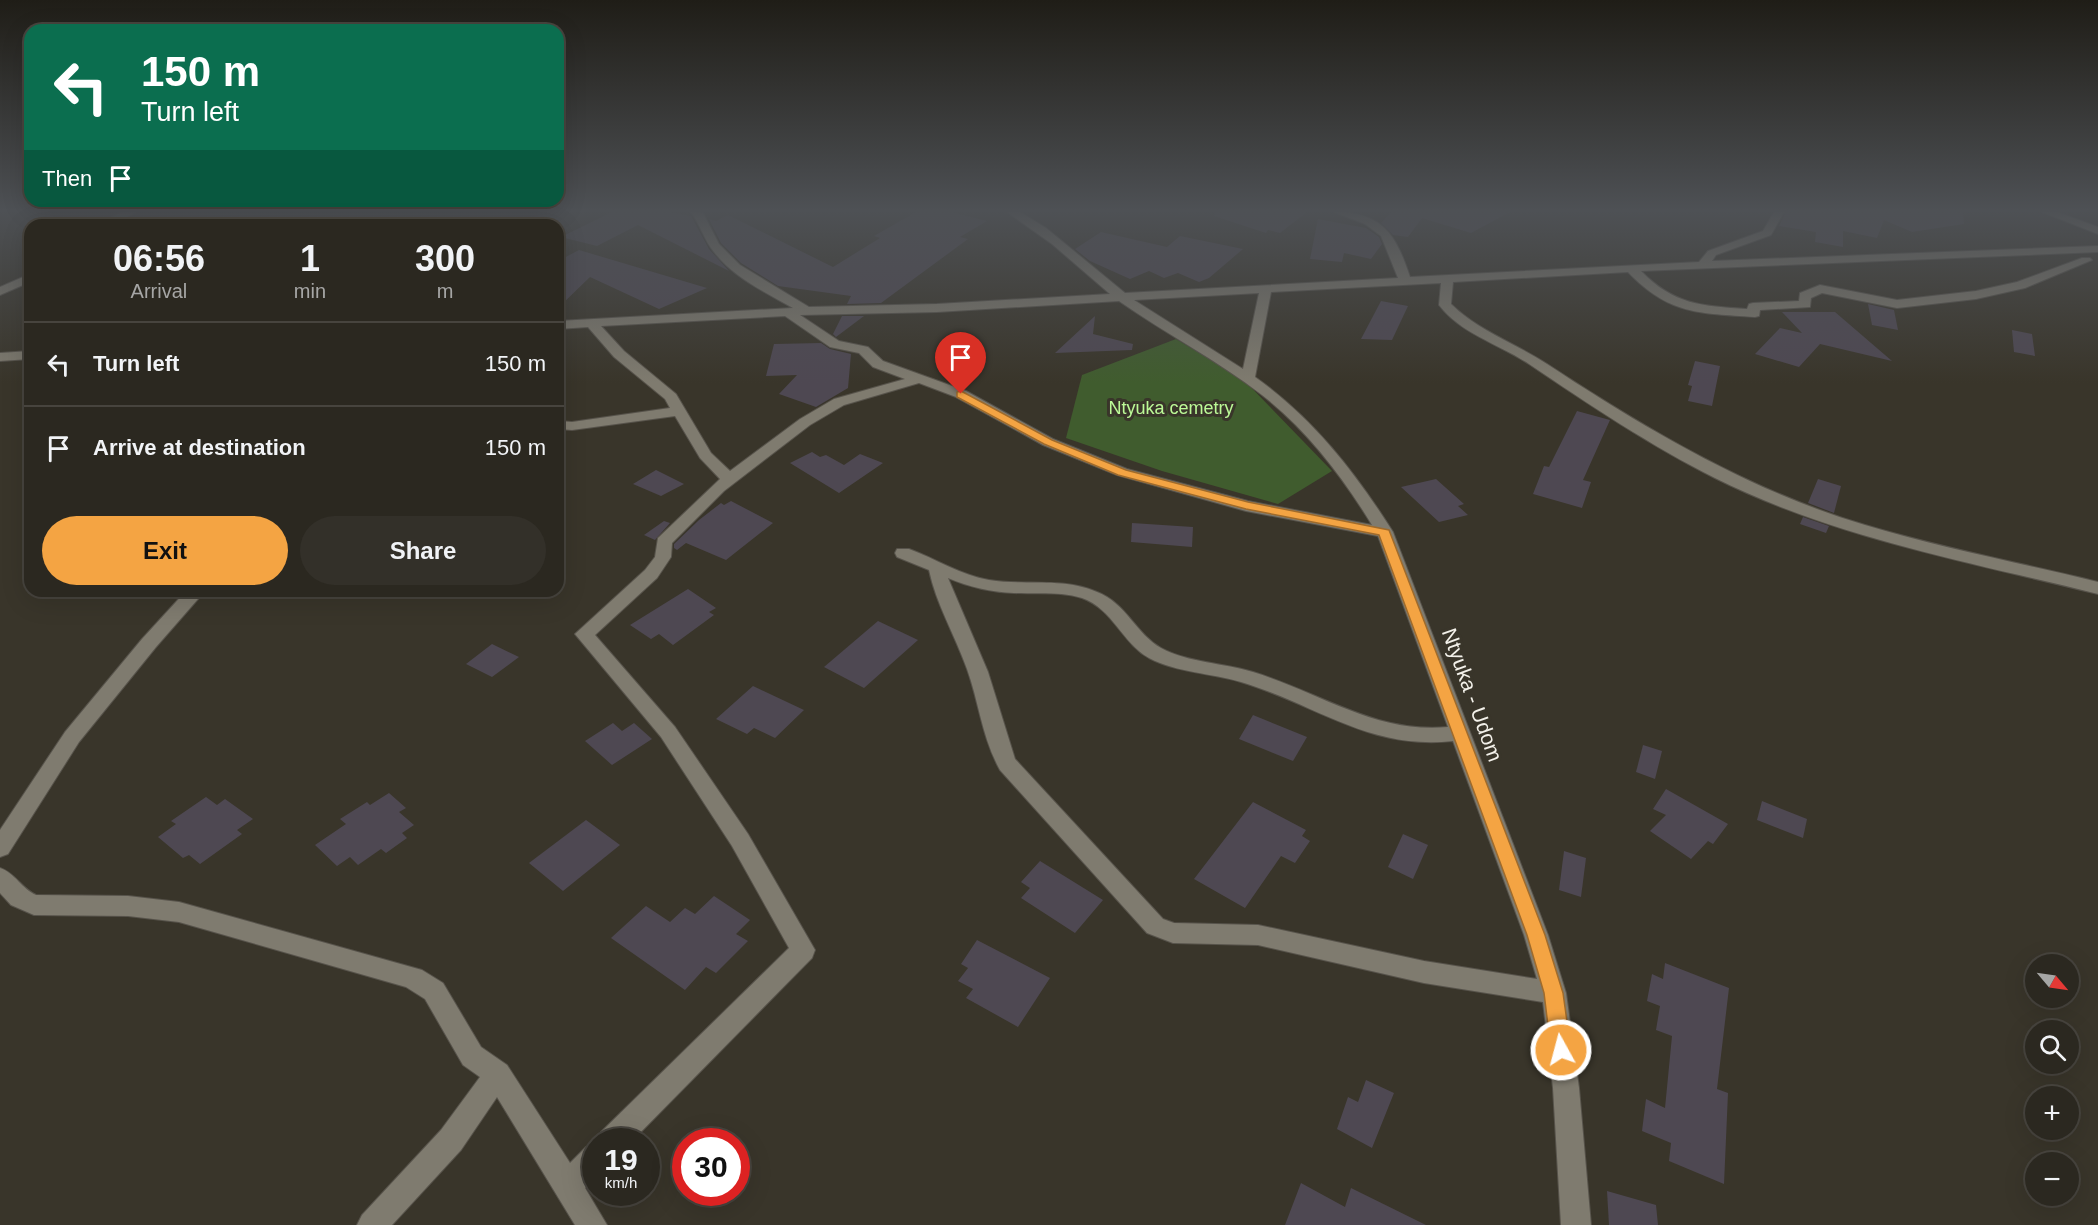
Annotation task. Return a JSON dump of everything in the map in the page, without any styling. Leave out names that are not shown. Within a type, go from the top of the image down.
[{"type":"street","points":[[738,269],[807,310]]},
{"type":"street","name":"Ntyuka - Udom","points":[[1088,269],[1121,297],[1248,378],[1287,410],[1327,449],[1364,497],[1385,532],[1536,935],[1554,993],[1566,1088],[1576,1225]]},
{"type":"street","points":[[1401,269],[1405,280]]},
{"type":"street","points":[[564,325],[807,310],[937,308],[1610,269]]},
{"type":"street","points":[[1632,269],[1652,290],[1673,304],[1755,313],[1753,307],[1806,304],[1804,296],[1820,290],[1842,291],[1897,304],[1976,295],[2021,285],[2062,269]]},
{"type":"street","points":[[1449,278],[1445,286],[1445,305],[1462,322],[1523,354],[1588,397],[1721,475],[1797,507],[1859,529],[2098,588]]},
{"type":"street","points":[[0,291],[24,281]]},
{"type":"street","points":[[1248,378],[1266,288]]},
{"type":"street","points":[[787,312],[835,344],[863,350],[878,364],[961,394],[1048,442],[1122,472],[1246,506],[1385,532]]},
{"type":"street","points":[[591,323],[619,354],[666,392],[680,411],[705,455],[729,479]]},
{"type":"street","points":[[0,357],[24,355]]},
{"type":"street","points":[[625,1128],[803,950],[740,840],[668,732],[584,634],[651,574],[663,557],[664,542],[729,479],[805,422],[839,402],[919,379]]},
{"type":"street","points":[[564,425],[680,411]]},
{"type":"street","points":[[903,553],[963,578],[989,585],[1063,589],[1089,594],[1111,607],[1147,648],[1174,659],[1266,682],[1368,727],[1394,735],[1416,737],[1459,733]]},
{"type":"street","points":[[936,565],[940,585],[978,669],[998,747],[1007,764],[1155,926],[1173,933],[1258,934],[1424,972],[1554,993]]},
{"type":"street","points":[[0,848],[72,737],[142,651],[191,597]]},
{"type":"street","points":[[0,877],[19,898],[34,905],[128,906],[179,912],[413,978],[434,991],[472,1056],[498,1074],[592,1225]]},
{"type":"street","points":[[372,1225],[451,1140],[498,1074]]},
{"type":"street","points":[[567,1185],[582,1171]]},
{"type":"green space","name":"Ntyuka cemetry","points":[[1176,339],[1243,379],[1332,471],[1278,504],[1162,471],[1066,438],[1082,375]]},
{"type":"building","points":[[564,269],[644,269],[707,288],[659,309],[590,277],[564,302]]},
{"type":"building","points":[[751,269],[927,269],[881,303],[847,304],[851,296],[778,286]]},
{"type":"building","points":[[1108,269],[1219,269],[1209,278],[1199,282],[1178,273],[1164,278],[1149,271],[1130,279]]},
{"type":"building","points":[[1381,301],[1408,306],[1392,340],[1361,339]]},
{"type":"building","points":[[1868,304],[1894,310],[1898,330],[1872,325]]},
{"type":"building","points":[[1782,312],[1835,312],[1892,361],[1820,344],[1799,367],[1755,354],[1780,328],[1802,333]]},
{"type":"building","points":[[842,316],[864,316],[836,337],[833,334]]},
{"type":"building","points":[[1095,316],[1093,334],[1133,344],[1132,350],[1055,353]]},
{"type":"building","points":[[2012,330],[2032,334],[2035,356],[2014,352]]},
{"type":"building","points":[[821,343],[830,349],[851,354],[848,388],[816,407],[779,394],[797,375],[766,376],[774,344]]},
{"type":"building","points":[[1695,361],[1720,366],[1712,406],[1688,401],[1692,386],[1688,385]]},
{"type":"building","points":[[1577,411],[1610,420],[1583,480],[1591,482],[1582,508],[1533,494],[1544,466],[1549,467]]},
{"type":"building","points":[[812,452],[820,457],[826,455],[844,465],[860,454],[883,463],[839,493],[790,463]]},
{"type":"building","points":[[656,470],[684,484],[661,496],[633,484]]},
{"type":"building","points":[[1436,479],[1464,504],[1458,506],[1468,515],[1439,522],[1401,487]]},
{"type":"building","points":[[1818,479],[1841,486],[1834,513],[1808,503]]},
{"type":"building","points":[[731,501],[773,523],[726,560],[686,543],[677,550],[674,548],[674,544],[699,520],[721,503],[724,505]]},
{"type":"building","points":[[1803,517],[1829,526],[1826,533],[1800,524]]},
{"type":"building","points":[[664,521],[670,523],[655,540],[644,535]]},
{"type":"building","points":[[1132,523],[1193,527],[1192,547],[1131,542]]},
{"type":"building","points":[[688,589],[716,608],[709,612],[714,615],[673,645],[659,634],[651,639],[630,625]]},
{"type":"building","points":[[878,621],[918,640],[864,688],[824,667]]},
{"type":"building","points":[[492,644],[519,657],[492,677],[466,664]]},
{"type":"building","points":[[753,686],[804,710],[775,738],[754,728],[747,734],[716,719]]},
{"type":"building","points":[[1253,715],[1307,737],[1293,761],[1239,739]]},
{"type":"building","points":[[613,723],[622,731],[634,723],[652,739],[612,765],[585,741]]},
{"type":"building","points":[[1643,745],[1662,751],[1655,779],[1636,772]]},
{"type":"building","points":[[1666,789],[1728,824],[1713,844],[1708,841],[1691,859],[1650,831],[1666,815],[1653,809]]},
{"type":"building","points":[[389,793],[406,808],[399,812],[414,825],[402,833],[407,838],[386,853],[381,849],[358,865],[350,857],[337,866],[315,845],[346,824],[340,819],[367,802],[370,805]]},
{"type":"building","points":[[206,797],[217,805],[225,799],[253,819],[237,830],[242,834],[200,864],[189,855],[183,858],[158,837],[176,824],[171,821]]},
{"type":"building","points":[[1762,801],[1807,819],[1803,838],[1757,820]]},
{"type":"building","points":[[1253,802],[1306,830],[1302,836],[1310,841],[1295,863],[1281,856],[1245,908],[1194,879]]},
{"type":"building","points":[[586,820],[620,845],[563,891],[529,863]]},
{"type":"building","points":[[1403,834],[1428,845],[1413,879],[1388,867]]},
{"type":"building","points":[[1564,851],[1586,858],[1581,897],[1559,890]]},
{"type":"building","points":[[1040,861],[1103,900],[1075,933],[1021,898],[1030,888],[1021,882]]},
{"type":"building","points":[[714,896],[750,920],[736,934],[748,941],[716,973],[706,967],[685,990],[611,938],[646,906],[670,922],[685,908],[695,914]]},
{"type":"building","points":[[977,940],[1050,978],[1018,1027],[966,998],[973,989],[958,981],[968,968],[961,964]]},
{"type":"building","points":[[1665,963],[1729,988],[1717,1089],[1728,1093],[1724,1184],[1669,1161],[1671,1143],[1642,1131],[1646,1099],[1665,1108],[1672,1036],[1656,1030],[1660,1006],[1647,1001],[1652,974],[1663,979]]},
{"type":"building","points":[[1366,1080],[1394,1093],[1372,1148],[1337,1129],[1348,1097],[1358,1102]]},
{"type":"building","points":[[1301,1183],[1345,1207],[1351,1188],[1426,1225],[1285,1225]]},
{"type":"building","points":[[1607,1191],[1656,1205],[1658,1225],[1609,1225]]},
{"type":"route","points":[[961,394],[1048,442],[1122,472],[1246,506],[1385,532],[1536,935],[1554,993],[1561,1050]]}]
